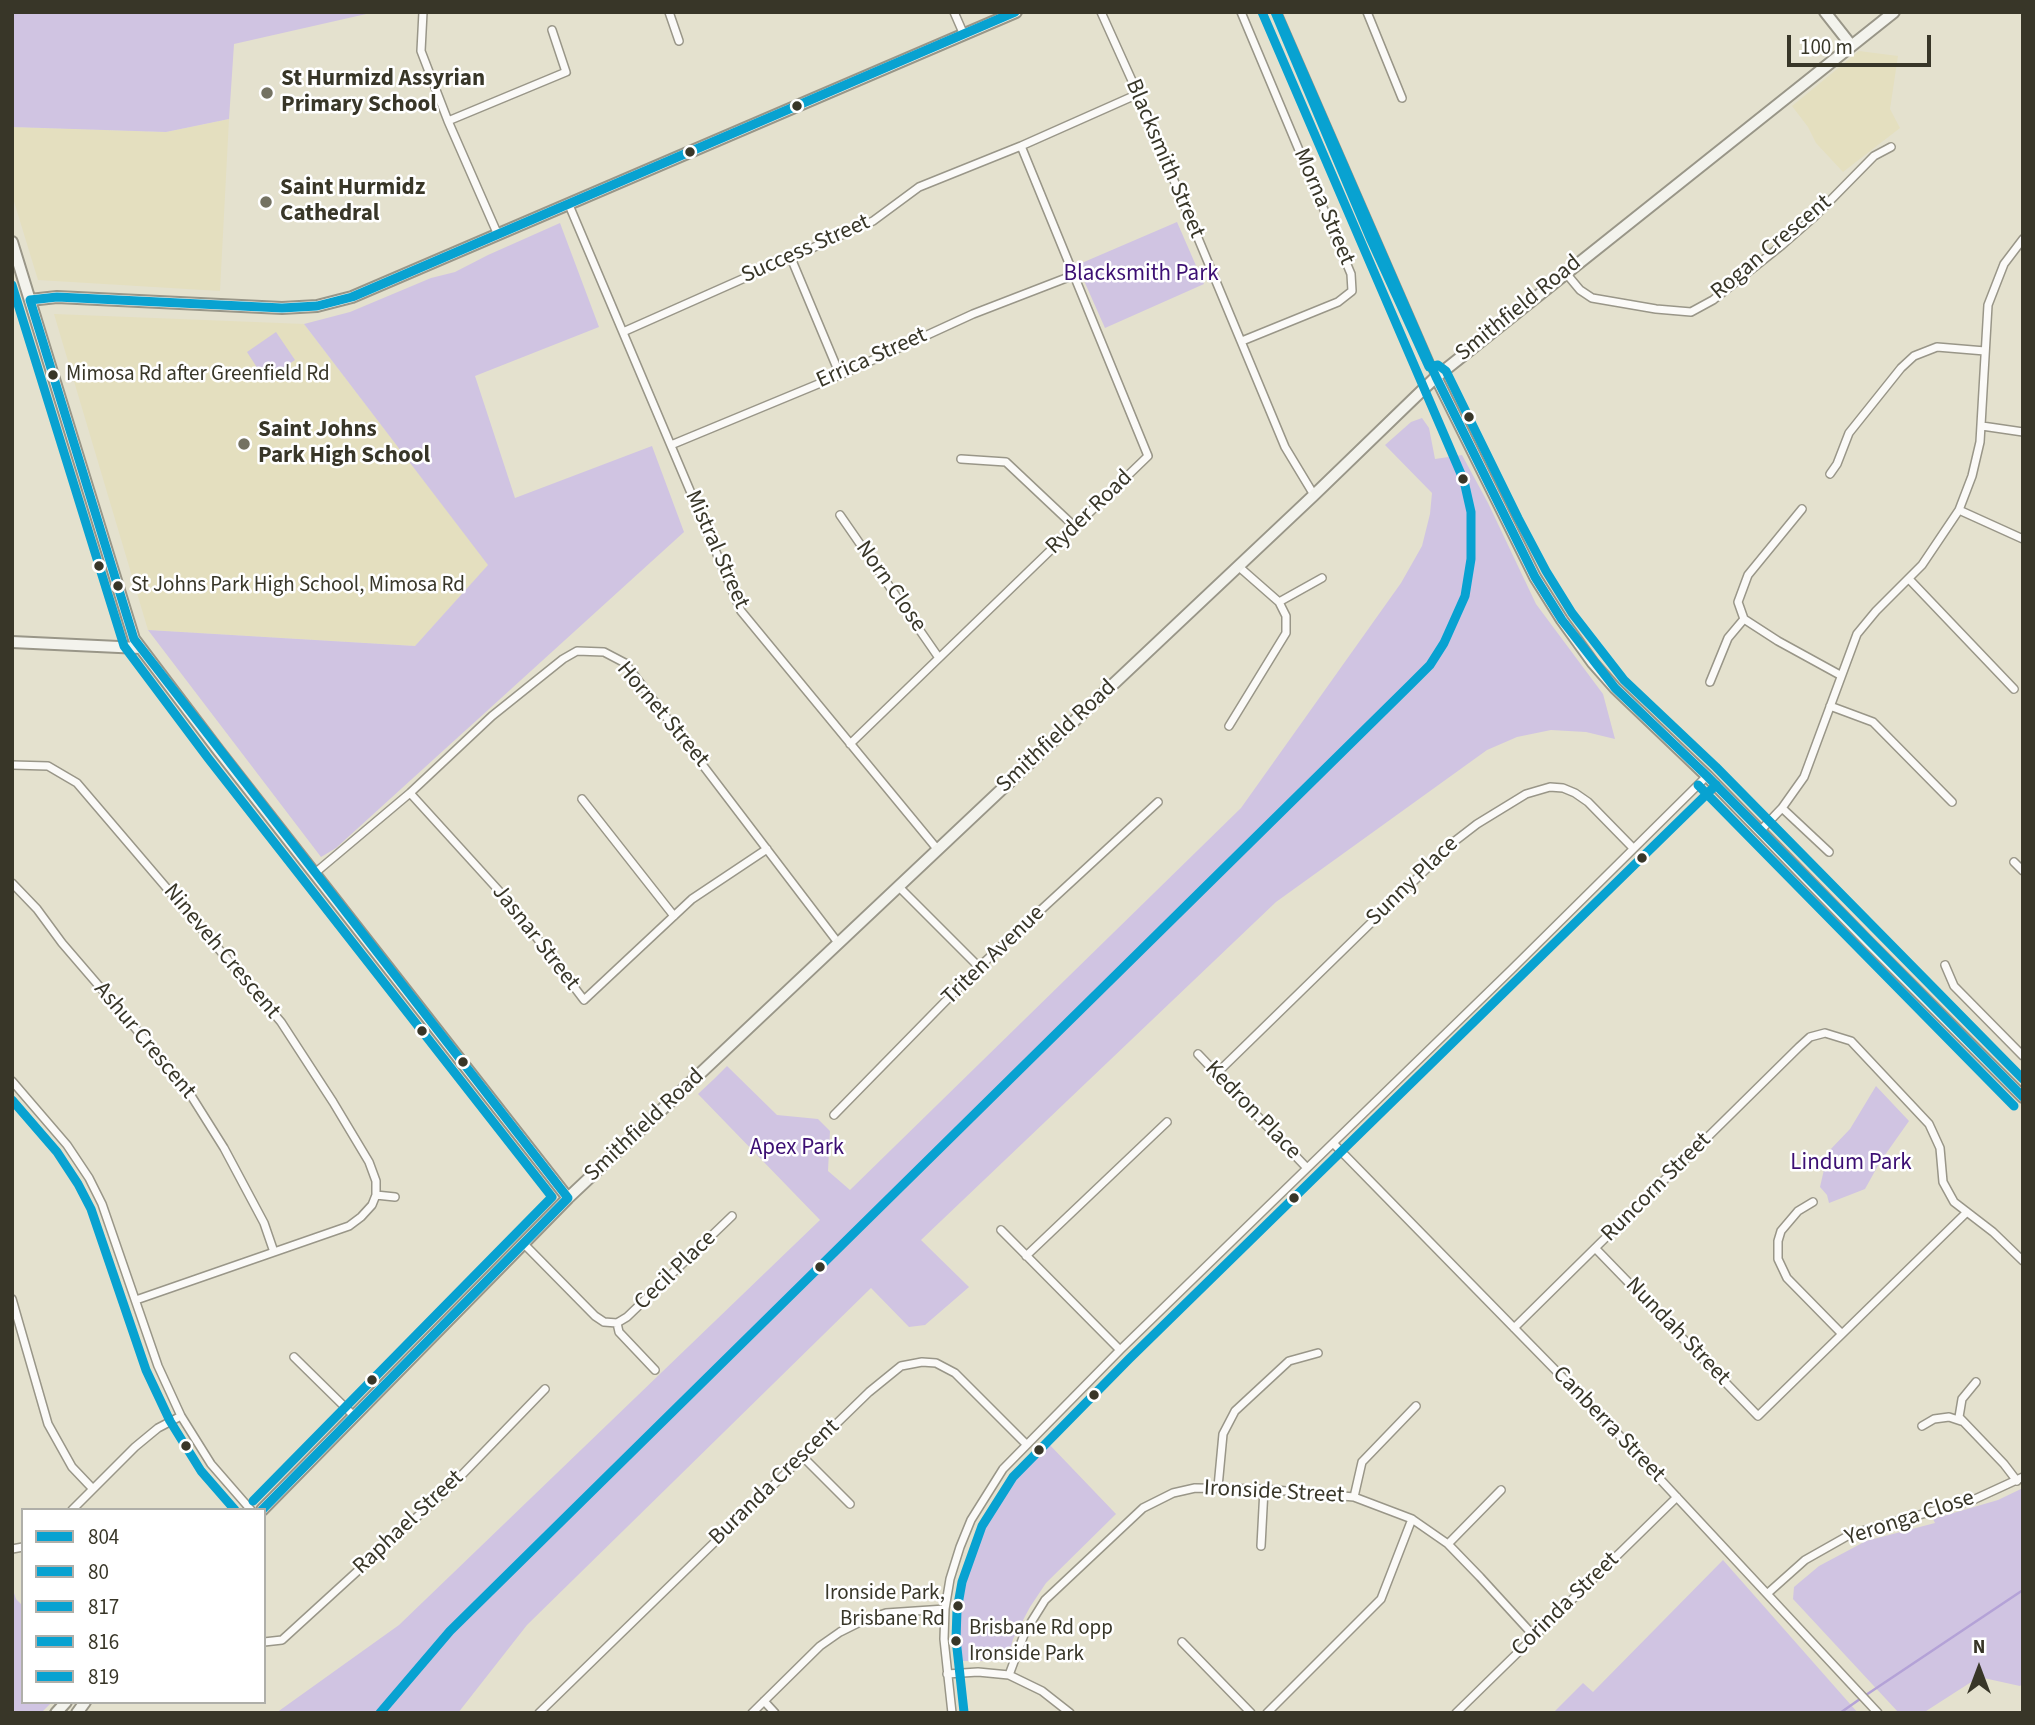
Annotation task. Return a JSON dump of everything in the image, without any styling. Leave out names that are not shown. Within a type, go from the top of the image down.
[{"type":"main road","points":[[30,300],[57,297],[282,308],[317,306],[352,297],[1016,12]]},
{"type":"main road","points":[[1825,12],[1851,45]]},
{"type":"main road","name":"Smithfield Road","points":[[264,1508],[568,1198],[661,1108],[699,1077],[1436,377],[1895,12]]},
{"type":"main road","points":[[12,242],[129,623],[140,648],[568,1198]]},
{"type":"main road","points":[[1436,377],[1535,577],[1562,620],[1615,688],[1761,830],[2023,1097]]},
{"type":"main road","points":[[12,642],[140,648]]},
{"type":"street","points":[[423,12],[421,51],[448,121],[498,235]]},
{"type":"street","points":[[669,12],[679,41]]},
{"type":"street","points":[[954,12],[964,34]]},
{"type":"street","name":"Blacksmith Street","points":[[1101,12],[1138,94],[1285,447],[1314,495]]},
{"type":"street","name":"Morna Street","points":[[1241,12],[1352,274],[1352,291],[1338,302],[1242,341]]},
{"type":"street","points":[[1277,12],[1436,377]]},
{"type":"street","points":[[1367,12],[1402,98]]},
{"type":"street","points":[[448,121],[566,72],[552,30]]},
{"type":"street","name":"Success Street","points":[[623,332],[873,221],[919,187],[1021,146],[1138,94]]},
{"type":"street","name":"Ryder Road","points":[[850,744],[1149,456],[1021,146]]},
{"type":"street","name":"Rogan Crescent","points":[[1565,272],[1580,290],[1592,298],[1691,312],[1713,300],[1782,245],[1814,217],[1874,156],[1891,146]]},
{"type":"street","name":"Mistral Street","points":[[569,205],[741,611],[938,850]]},
{"type":"street","points":[[1761,830],[1782,808],[1804,777],[1857,634],[1934,551],[1959,510],[1977,457],[1982,426],[1987,313],[1994,285],[2004,264],[2023,239]]},
{"type":"street","points":[[791,258],[840,375]]},
{"type":"street","name":"Errica Street","points":[[671,445],[840,375],[973,314],[1074,275]]},
{"type":"street","points":[[1830,474],[1837,464],[1849,433],[1901,368],[1914,356],[1937,347],[1985,351]]},
{"type":"street","points":[[1982,426],[2023,432]]},
{"type":"street","points":[[961,459],[1006,462],[1075,527]]},
{"type":"street","points":[[1802,509],[1748,575],[1738,602],[1745,619],[1840,676]]},
{"type":"street","points":[[1959,510],[2023,539]]},
{"type":"street","name":"Norn Close","points":[[840,515],[939,658]]},
{"type":"street","points":[[1229,726],[1286,633],[1286,616],[1279,602],[1238,566]]},
{"type":"street","points":[[1279,602],[1322,578]]},
{"type":"street","points":[[1909,579],[2014,689]]},
{"type":"street","points":[[1710,682],[1728,638],[1745,619]]},
{"type":"street","name":"Hornet Street","points":[[315,873],[410,793],[492,716],[563,659],[577,651],[604,652],[625,663],[839,944]]},
{"type":"street","points":[[1830,706],[1873,722],[1952,802]]},
{"type":"street","name":"Nineveh Crescent","points":[[12,765],[48,766],[77,783],[281,1023],[334,1102],[369,1162],[376,1181],[376,1195]]},
{"type":"street","points":[[952,1713],[944,1639],[945,1609],[955,1562],[971,1520],[996,1477],[1120,1350],[1707,776]]},
{"type":"street","name":"Sunny Place","points":[[1216,1074],[1455,841],[1526,794],[1550,787],[1575,793],[1588,802],[1633,848]]},
{"type":"street","name":"Jasnar Street","points":[[410,793],[511,904],[584,1000],[692,899],[767,849]]},
{"type":"street","points":[[582,799],[674,916]]},
{"type":"street","name":"Triten Avenue","points":[[834,1115],[979,967],[1158,802]]},
{"type":"street","points":[[1782,808],[1829,852]]},
{"type":"street","points":[[2014,862],[2023,871]]},
{"type":"street","name":"Ashur Crescent","points":[[12,883],[37,909],[62,943],[185,1086],[224,1148],[264,1223],[274,1252]]},
{"type":"street","points":[[899,887],[979,967]]},
{"type":"street","points":[[1945,965],[1954,986],[2023,1056]]},
{"type":"street","name":"Runcorn Street","points":[[1514,1328],[1799,1047],[1811,1037],[1825,1033],[1851,1041],[1929,1124],[1940,1148],[1943,1182],[1954,1202],[1967,1212]]},
{"type":"street","name":"Kedron Place","points":[[1198,1054],[1307,1168]]},
{"type":"street","points":[[12,1081],[67,1146],[89,1178],[102,1204],[158,1366],[181,1416],[211,1464],[249,1508]]},
{"type":"street","points":[[1027,1255],[1167,1122]]},
{"type":"street","name":"Canberra Street","points":[[1333,1143],[1768,1592],[1876,1711]]},
{"type":"street","points":[[136,1300],[349,1226],[367,1211],[376,1195],[395,1197]]},
{"type":"street","points":[[1813,1202],[1798,1210],[1781,1231],[1778,1259],[1787,1278],[1842,1334],[1967,1212],[2023,1261]]},
{"type":"street","name":"Cecil Place","points":[[524,1244],[595,1317],[604,1322],[617,1323],[627,1317],[732,1216]]},
{"type":"street","points":[[1001,1230],[1120,1350]]},
{"type":"street","name":"Nundah Street","points":[[1596,1248],[1758,1416],[1842,1334]]},
{"type":"street","points":[[12,1299],[48,1424],[72,1467],[92,1488]]},
{"type":"street","points":[[617,1323],[619,1332],[655,1370]]},
{"type":"street","points":[[1218,1487],[1223,1434],[1235,1411],[1289,1361],[1318,1353]]},
{"type":"street","points":[[294,1357],[354,1416]]},
{"type":"street","name":"Buranda Crescent","points":[[539,1713],[869,1392],[901,1366],[922,1362],[936,1363],[955,1373],[1026,1444]]},
{"type":"street","points":[[1961,1422],[1958,1411],[1962,1399],[1976,1382]]},
{"type":"street","name":"Raphael Street","points":[[266,1642],[282,1640],[454,1483],[545,1389]]},
{"type":"street","points":[[1354,1497],[1362,1462],[1416,1406]]},
{"type":"street","points":[[74,1508],[135,1447],[158,1428],[181,1416]]},
{"type":"street","points":[[1922,1426],[1934,1419],[1949,1417],[1961,1422],[2020,1479]]},
{"type":"street","points":[[803,1457],[850,1504]]},
{"type":"street","name":"Yeronga Close","points":[[1768,1592],[1805,1560],[1851,1534],[1973,1500],[2020,1479]]},
{"type":"street","name":"Ironside Street","points":[[1009,1675],[1025,1632],[1045,1600],[1132,1517],[1156,1500],[1195,1488],[1264,1489],[1354,1497],[1412,1519],[1448,1544],[1534,1636]]},
{"type":"street","points":[[1261,1546],[1264,1489]]},
{"type":"street","points":[[1448,1544],[1502,1490]]},
{"type":"street","name":"Corinda Street","points":[[1456,1713],[1677,1497]]},
{"type":"street","points":[[1267,1713],[1381,1599],[1412,1519]]},
{"type":"street","points":[[752,1713],[820,1646],[851,1626],[886,1613],[945,1609]]},
{"type":"street","points":[[1182,1643],[1251,1713]]},
{"type":"street","points":[[947,1674],[978,1672],[1009,1675],[1026,1681],[1070,1713]]},
{"type":"street","points":[[764,1701],[775,1713]]},
{"type":"shaded area","points":[[1859,51],[1898,56],[1890,109],[1900,128],[1843,172],[1816,143],[1792,106]]},
{"type":"shaded area","points":[[229,119],[220,291],[38,280],[12,195],[12,127],[166,132]]},
{"type":"shaded area","name":"Saint Johns Park High School","points":[[54,314],[304,324],[489,565],[415,646],[148,630]]},
{"type":"green space","points":[[12,12],[375,12],[234,44],[229,119],[166,132],[12,127]]},
{"type":"green space","name":"Blacksmith Park","points":[[1177,222],[1204,284],[1105,328],[1077,265]]},
{"type":"green space","points":[[560,223],[599,327],[475,376],[515,498],[652,446],[684,532],[336,848],[321,857],[148,630],[415,646],[488,565],[304,324],[350,312],[431,278],[455,272]]},
{"type":"green space","points":[[276,332],[295,360],[265,380],[247,352]]},
{"type":"green space","name":"Apex Park","points":[[1422,418],[1429,428],[1435,459],[1462,455],[1536,604],[1603,694],[1615,739],[1586,732],[1551,730],[1517,737],[1487,750],[1276,902],[921,1240],[969,1287],[925,1325],[909,1327],[871,1288],[527,1625],[458,1713],[276,1713],[399,1625],[820,1220],[698,1094],[727,1066],[777,1115],[818,1119],[830,1131],[828,1171],[850,1190],[1241,808],[1401,583],[1422,546],[1432,493],[1385,445],[1411,422]]},
{"type":"green space","name":"Lindum Park","points":[[1876,1086],[1909,1121],[1865,1189],[1829,1203],[1827,1195],[1820,1187],[1828,1152],[1850,1129]]},
{"type":"green space","points":[[1047,1442],[1116,1514],[1046,1583],[1013,1639],[1007,1661],[961,1661],[961,1607],[975,1551],[1011,1484]]},
{"type":"green space","points":[[2023,1488],[2023,1683],[2020,1686],[1979,1677],[1923,1713],[1899,1713],[1793,1599],[1794,1587],[1819,1566],[1866,1541],[1935,1523],[1933,1519],[1998,1500]]},
{"type":"green space","points":[[1723,1560],[1858,1713],[1553,1713],[1583,1683],[1593,1692]]},
{"type":"green space","points":[[12,1587],[21,1604],[21,1704],[50,1704],[41,1713],[12,1713]]},
{"type":"waterway","points":[[1866,1695],[2023,1590]]},
{"type":"waterway","points":[[1840,1713],[1860,1699]]},
{"type":"transit line","name":"804","points":[[30,300],[57,297],[282,308],[317,306],[352,297],[1015,12]]},
{"type":"transit line","name":"80","points":[[380,1713],[450,1631],[1411,684],[1430,665],[1444,643],[1465,596],[1471,559],[1471,512],[1464,481],[1262,12]]},
{"type":"transit line","name":"819","points":[[1275,12],[1371,240],[1429,367],[1438,365],[1446,371],[1518,518],[1572,613],[1624,680],[1716,767],[2023,1079]]},
{"type":"transit line","name":"804","points":[[1277,12],[1436,377],[1535,577],[1562,620],[1615,688],[1707,776],[2023,1097]]},
{"type":"transit line","name":"816","points":[[12,285],[124,646],[208,758],[552,1197],[253,1501]]},
{"type":"transit line","name":"804","points":[[30,300],[134,639],[568,1198]]},
{"type":"transit line","name":"817","points":[[1698,785],[2014,1106]]},
{"type":"transit line","name":"817","points":[[964,1712],[956,1639],[962,1582],[982,1526],[1013,1477],[1129,1359],[1716,785]]},
{"type":"transit line","name":"816","points":[[12,1100],[57,1152],[78,1184],[91,1209],[146,1370],[170,1421],[201,1471],[233,1508]]},
{"type":"transit line","name":"804","points":[[264,1508],[568,1198]]},
{"type":"place","name":"St Hurmizd Assyrian Primary School","points":[[267,93]]},
{"type":"place","name":"Saint Hurmidz Cathedral","points":[[266,202]]},
{"type":"place","name":"Mimosa Rd after Greenfield Rd","points":[[53,375]]},
{"type":"place","name":"Saint Johns Park High School","points":[[244,444]]},
{"type":"place","name":"St Johns Park High School, Mimosa Rd","points":[[118,586]]},
{"type":"place","name":"Ironside Park, Brisbane Rd","points":[[958,1606]]},
{"type":"place","name":"Brisbane Rd opp Ironside Park","points":[[956,1641]]}]
